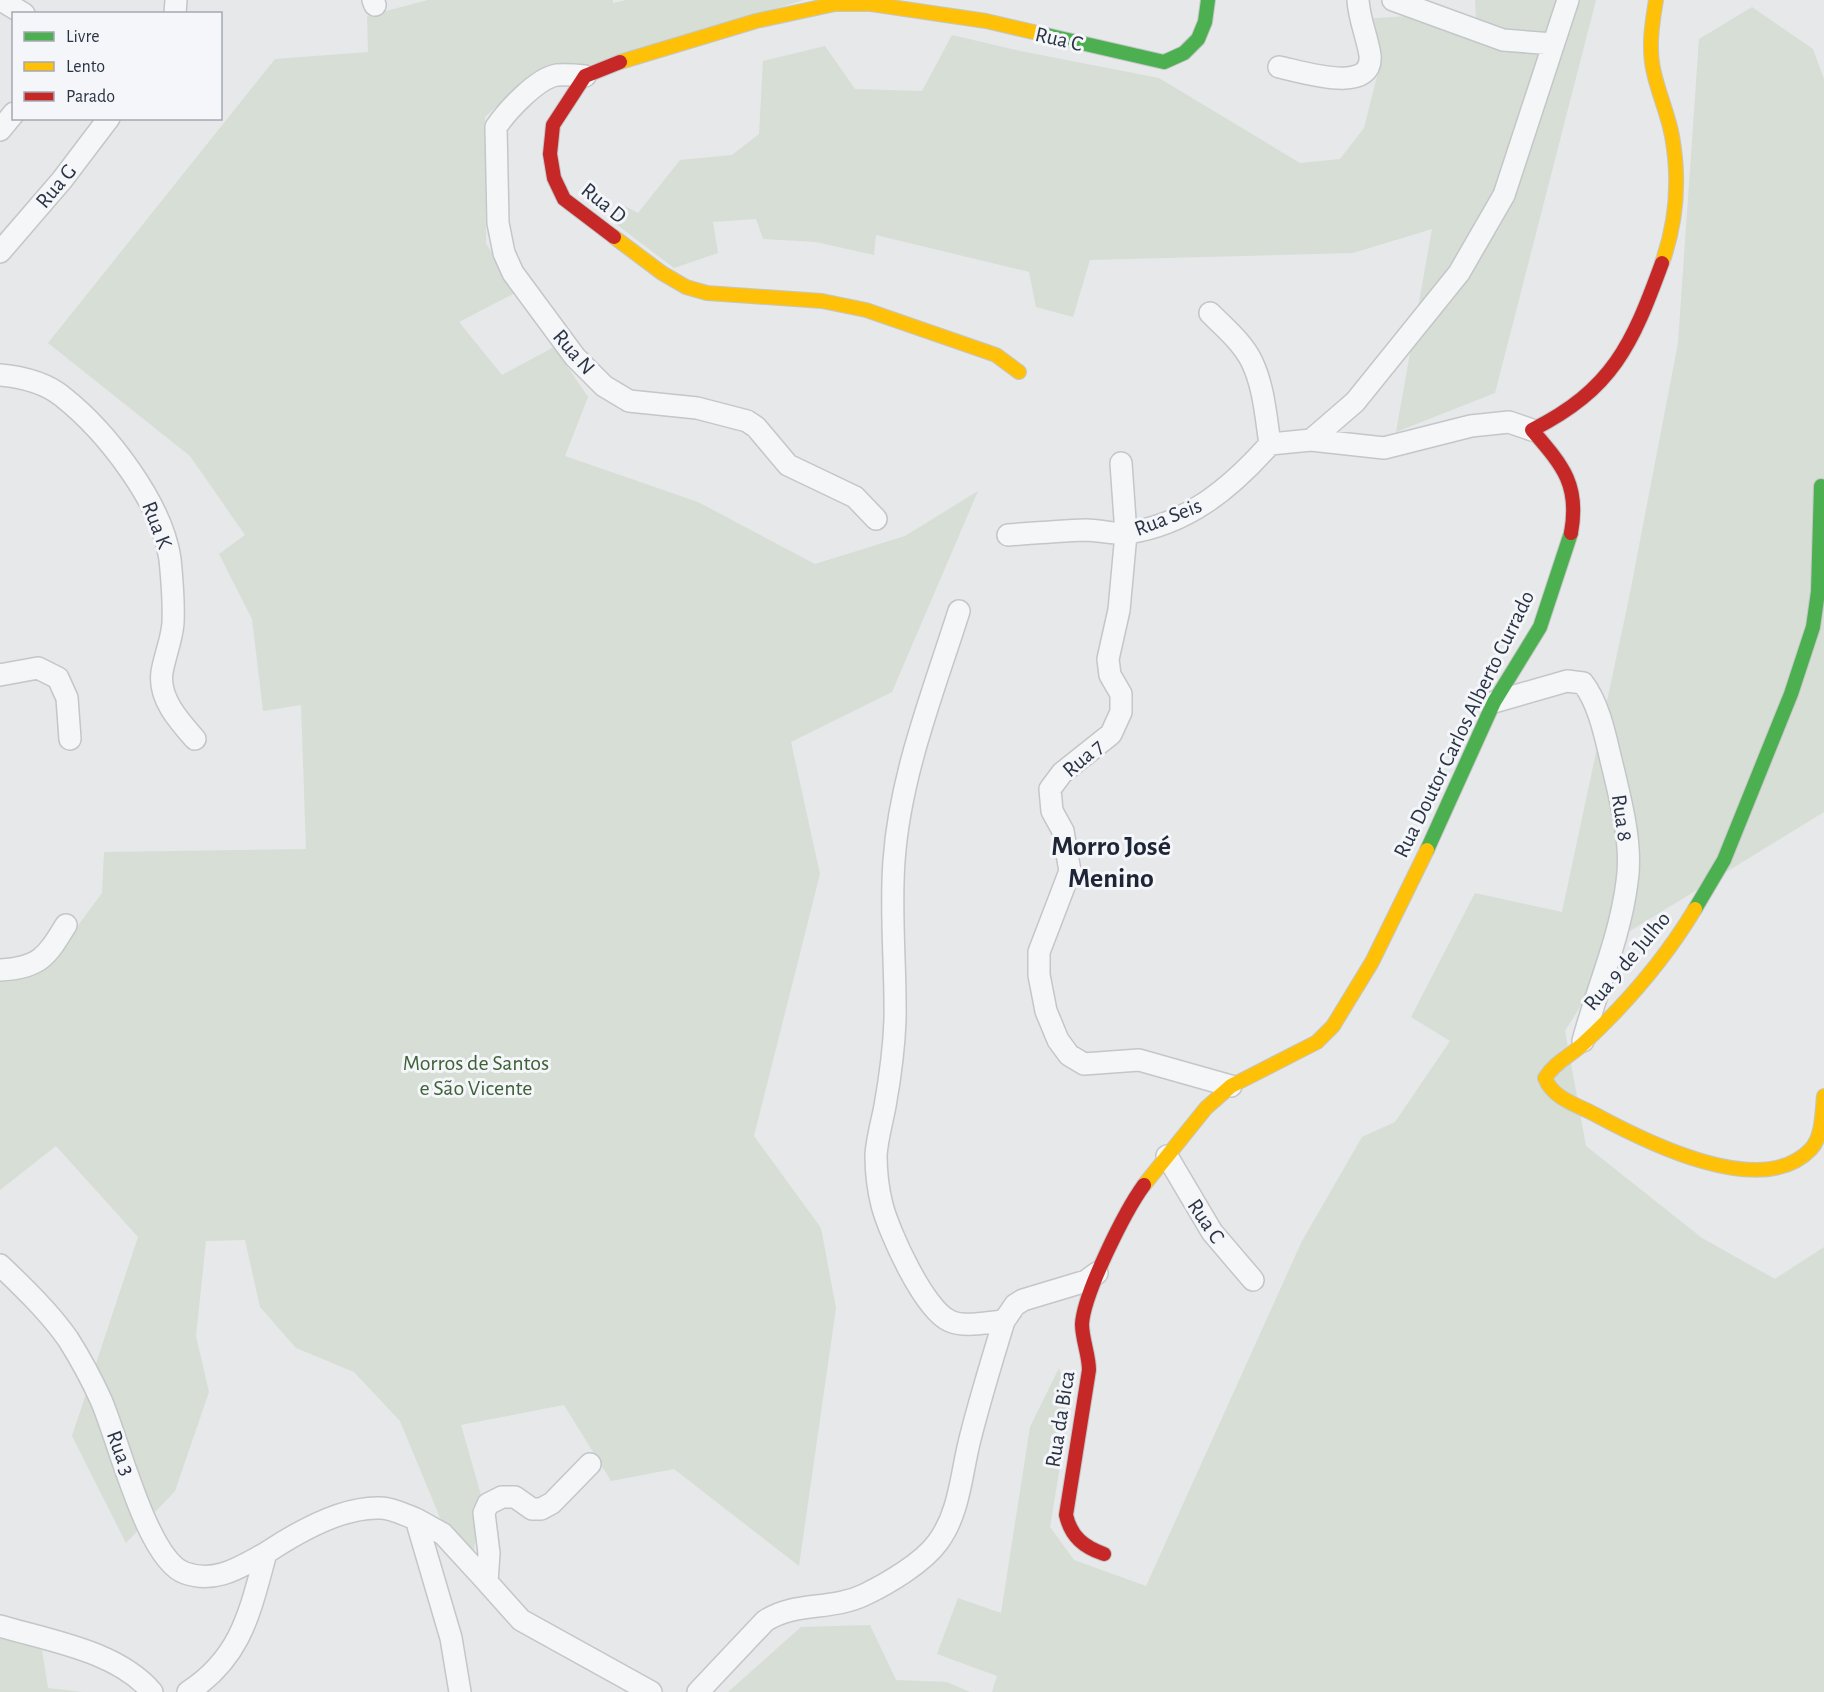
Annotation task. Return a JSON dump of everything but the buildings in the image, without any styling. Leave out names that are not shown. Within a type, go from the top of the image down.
[{"type":"street","points":[[1,0],[21,12]]},
{"type":"street","name":"Rua C","points":[[872,2],[986,21],[1164,63],[1179,58],[1194,44],[1207,23],[1208,0]]},
{"type":"street","points":[[1279,67],[1345,79],[1364,72],[1369,67],[1370,56],[1358,0]]},
{"type":"street","points":[[1393,0],[1503,40],[1552,44]]},
{"type":"street","points":[[1311,440],[1355,402],[1459,273],[1504,195],[1552,44],[1569,0]]},
{"type":"street","points":[[1210,313],[1239,341],[1252,362],[1260,388],[1269,444],[1311,440],[1384,448],[1471,426],[1509,422],[1532,430],[1582,399],[1604,379],[1621,357],[1672,240],[1677,218],[1678,192],[1673,143],[1665,106],[1655,80],[1650,46],[1656,0]]},
{"type":"street","points":[[585,76],[635,57],[796,10],[835,4],[872,2]]},
{"type":"street","name":"Rua N","points":[[585,76],[556,75],[542,80],[503,117],[496,127],[498,223],[504,253],[513,273],[575,357],[604,386],[629,401],[697,408],[747,421],[756,427],[788,465],[855,497],[876,519]]},
{"type":"street","name":"Rua D","points":[[585,76],[553,125],[550,154],[554,178],[564,199],[662,273],[686,287],[707,293],[822,302],[866,310],[996,355],[1019,372]]},
{"type":"street","points":[[0,130],[12,115]]},
{"type":"street","name":"Rua G","points":[[0,252],[62,180],[107,120]]},
{"type":"street","name":"Rua K","points":[[0,375],[23,377],[62,396],[102,435],[145,493],[162,528],[170,558],[173,624],[162,674],[165,694],[175,717],[195,739]]},
{"type":"street","name":"Rua Doutor Carlos Alberto Currado","points":[[1097,1274],[1142,1187],[1206,1108],[1231,1086],[1317,1042],[1333,1026],[1372,962],[1449,806],[1494,702],[1540,627],[1570,541],[1575,513],[1574,493],[1560,464],[1532,430]]},
{"type":"street","name":"Rua Seis","points":[[1008,535],[1088,530],[1126,534],[1185,515],[1215,498],[1240,478],[1269,444]]},
{"type":"street","name":"Rua 7","points":[[1121,463],[1126,534],[1119,610],[1108,659],[1110,675],[1121,694],[1121,712],[1111,734],[1062,773],[1050,789],[1052,811],[1063,831],[1070,871],[1040,952],[1039,975],[1046,1011],[1058,1040],[1075,1060],[1095,1064],[1139,1060],[1231,1086]]},
{"type":"street","name":"Rua 9 de Julho","points":[[1821,486],[1818,592],[1813,627],[1791,694],[1724,860],[1680,934],[1654,968],[1582,1045],[1546,1074],[1549,1087],[1611,1123],[1657,1146],[1710,1163],[1764,1170],[1790,1165],[1810,1150],[1818,1139],[1824,1096]]},
{"type":"street","points":[[958,611],[904,791],[894,860],[892,940],[895,1020],[889,1084],[876,1154],[877,1177],[882,1205],[917,1285],[946,1320],[960,1324],[1004,1321]]},
{"type":"street","points":[[0,675],[28,668],[39,668],[58,678],[67,698],[70,739]]},
{"type":"street","name":"Rua 8","points":[[1494,702],[1567,681],[1583,683],[1593,699],[1608,748],[1625,818],[1628,881],[1609,965],[1593,1003],[1582,1045]]},
{"type":"street","points":[[0,970],[32,966],[47,955],[66,925]]},
{"type":"street","name":"Rua C","points":[[1167,1156],[1212,1232],[1253,1280]]},
{"type":"street","name":"Rua 3","points":[[0,1265],[68,1338],[100,1399],[152,1537],[166,1561],[184,1573],[211,1578],[230,1572],[306,1529],[356,1510],[382,1508],[416,1519],[443,1534],[521,1620],[651,1692]]},
{"type":"street","points":[[698,1692],[750,1636],[775,1615],[791,1609],[842,1605],[901,1574],[937,1544],[952,1518],[969,1440],[1004,1321],[1015,1305],[1023,1300],[1086,1281],[1097,1274]]},
{"type":"street","name":"Rua da Bica","points":[[1097,1274],[1082,1327],[1089,1355],[1089,1370],[1066,1515],[1068,1528],[1076,1539],[1086,1548],[1104,1554]]},
{"type":"street","points":[[487,1582],[489,1553],[484,1513],[488,1504],[502,1497],[514,1497],[532,1509],[541,1509],[552,1503],[590,1464]]},
{"type":"street","points":[[416,1519],[451,1638],[460,1692]]},
{"type":"street","points":[[188,1692],[212,1675],[236,1645],[249,1618],[266,1553]]},
{"type":"street","points":[[0,1626],[123,1667],[143,1681],[152,1692]]},
{"type":"green space","name":"Morros de Santos e São Vicente","points":[[428,0],[613,0],[613,3],[626,0],[804,0],[582,67],[554,64],[534,72],[485,117],[486,243],[515,293],[459,322],[502,375],[554,347],[588,397],[565,456],[698,502],[815,564],[905,536],[978,491],[892,692],[791,742],[820,874],[754,1136],[821,1228],[836,1308],[799,1566],[674,1469],[611,1481],[564,1405],[461,1425],[481,1495],[474,1550],[441,1520],[400,1421],[354,1372],[296,1348],[260,1307],[245,1240],[206,1241],[196,1336],[209,1392],[175,1491],[126,1543],[72,1436],[138,1237],[56,1146],[0,1190],[0,977],[18,977],[48,966],[102,893],[104,852],[306,849],[301,705],[263,711],[252,619],[219,554],[245,535],[190,456],[48,343],[275,59],[368,52],[367,16]]},
{"type":"green space","points":[[1475,0],[1596,0],[1495,393],[1396,432],[1432,229],[1353,253],[1090,260],[1073,317],[1036,307],[1029,272],[876,235],[874,255],[816,242],[763,239],[756,219],[713,222],[718,253],[674,268],[608,218],[621,204],[638,213],[680,160],[732,155],[759,134],[763,61],[825,46],[855,89],[922,91],[952,35],[1020,51],[1159,78],[1300,163],[1340,159],[1364,128],[1379,68],[1362,19],[1408,16],[1477,39]]},
{"type":"green space","points":[[1752,7],[1813,49],[1824,79],[1824,812],[1625,934],[1565,1031],[1586,1146],[1702,1238],[1775,1279],[1824,1247],[1824,1692],[992,1692],[997,1676],[937,1654],[958,1598],[1001,1613],[1030,1427],[1059,1368],[1070,1406],[1050,1527],[1074,1560],[1146,1586],[1302,1241],[1362,1137],[1395,1122],[1450,1041],[1411,1017],[1475,893],[1562,912],[1629,598],[1678,343],[1699,39]]},
{"type":"green space","points":[[870,1625],[896,1680],[947,1682],[970,1692],[728,1692],[801,1627]]},
{"type":"green space","points":[[0,1634],[42,1650],[48,1688],[83,1692],[0,1692]]},
{"type":"traffic: fast","points":[[1042,34],[1164,62],[1184,53],[1198,39],[1205,22],[1208,0]]},
{"type":"traffic: fast","points":[[1695,909],[1724,860],[1791,694],[1813,627],[1818,592],[1821,486]]},
{"type":"traffic: fast","points":[[1427,850],[1494,702],[1540,627],[1571,533]]},
{"type":"traffic: slow","points":[[1656,0],[1651,36],[1652,64],[1672,136],[1676,168],[1674,216],[1662,263]]},
{"type":"traffic: slow","points":[[620,62],[756,21],[835,4],[871,4],[986,21],[1042,34]]},
{"type":"traffic: slow","points":[[614,237],[662,273],[686,287],[707,293],[822,301],[866,310],[996,355],[1019,372]]},
{"type":"traffic: slow","points":[[1144,1185],[1206,1108],[1231,1086],[1317,1042],[1333,1026],[1372,962],[1427,850]]},
{"type":"traffic: slow","points":[[1695,909],[1671,946],[1629,997],[1583,1044],[1549,1073],[1545,1078],[1549,1085],[1567,1101],[1644,1139],[1704,1162],[1735,1168],[1764,1169],[1790,1164],[1811,1149],[1820,1131],[1824,1096]]},
{"type":"traffic: jam","points":[[614,237],[564,199],[554,178],[550,154],[553,125],[585,76],[620,62]]},
{"type":"traffic: jam","points":[[1571,533],[1573,516],[1571,488],[1560,465],[1532,430],[1582,398],[1601,381],[1616,362],[1640,318],[1662,263]]},
{"type":"traffic: jam","points":[[1104,1554],[1079,1540],[1071,1529],[1066,1515],[1089,1370],[1082,1324],[1084,1310],[1097,1273],[1127,1213],[1144,1185]]},
{"type":"district","name":"Morro José Menino","points":[[1111,863]]}]
